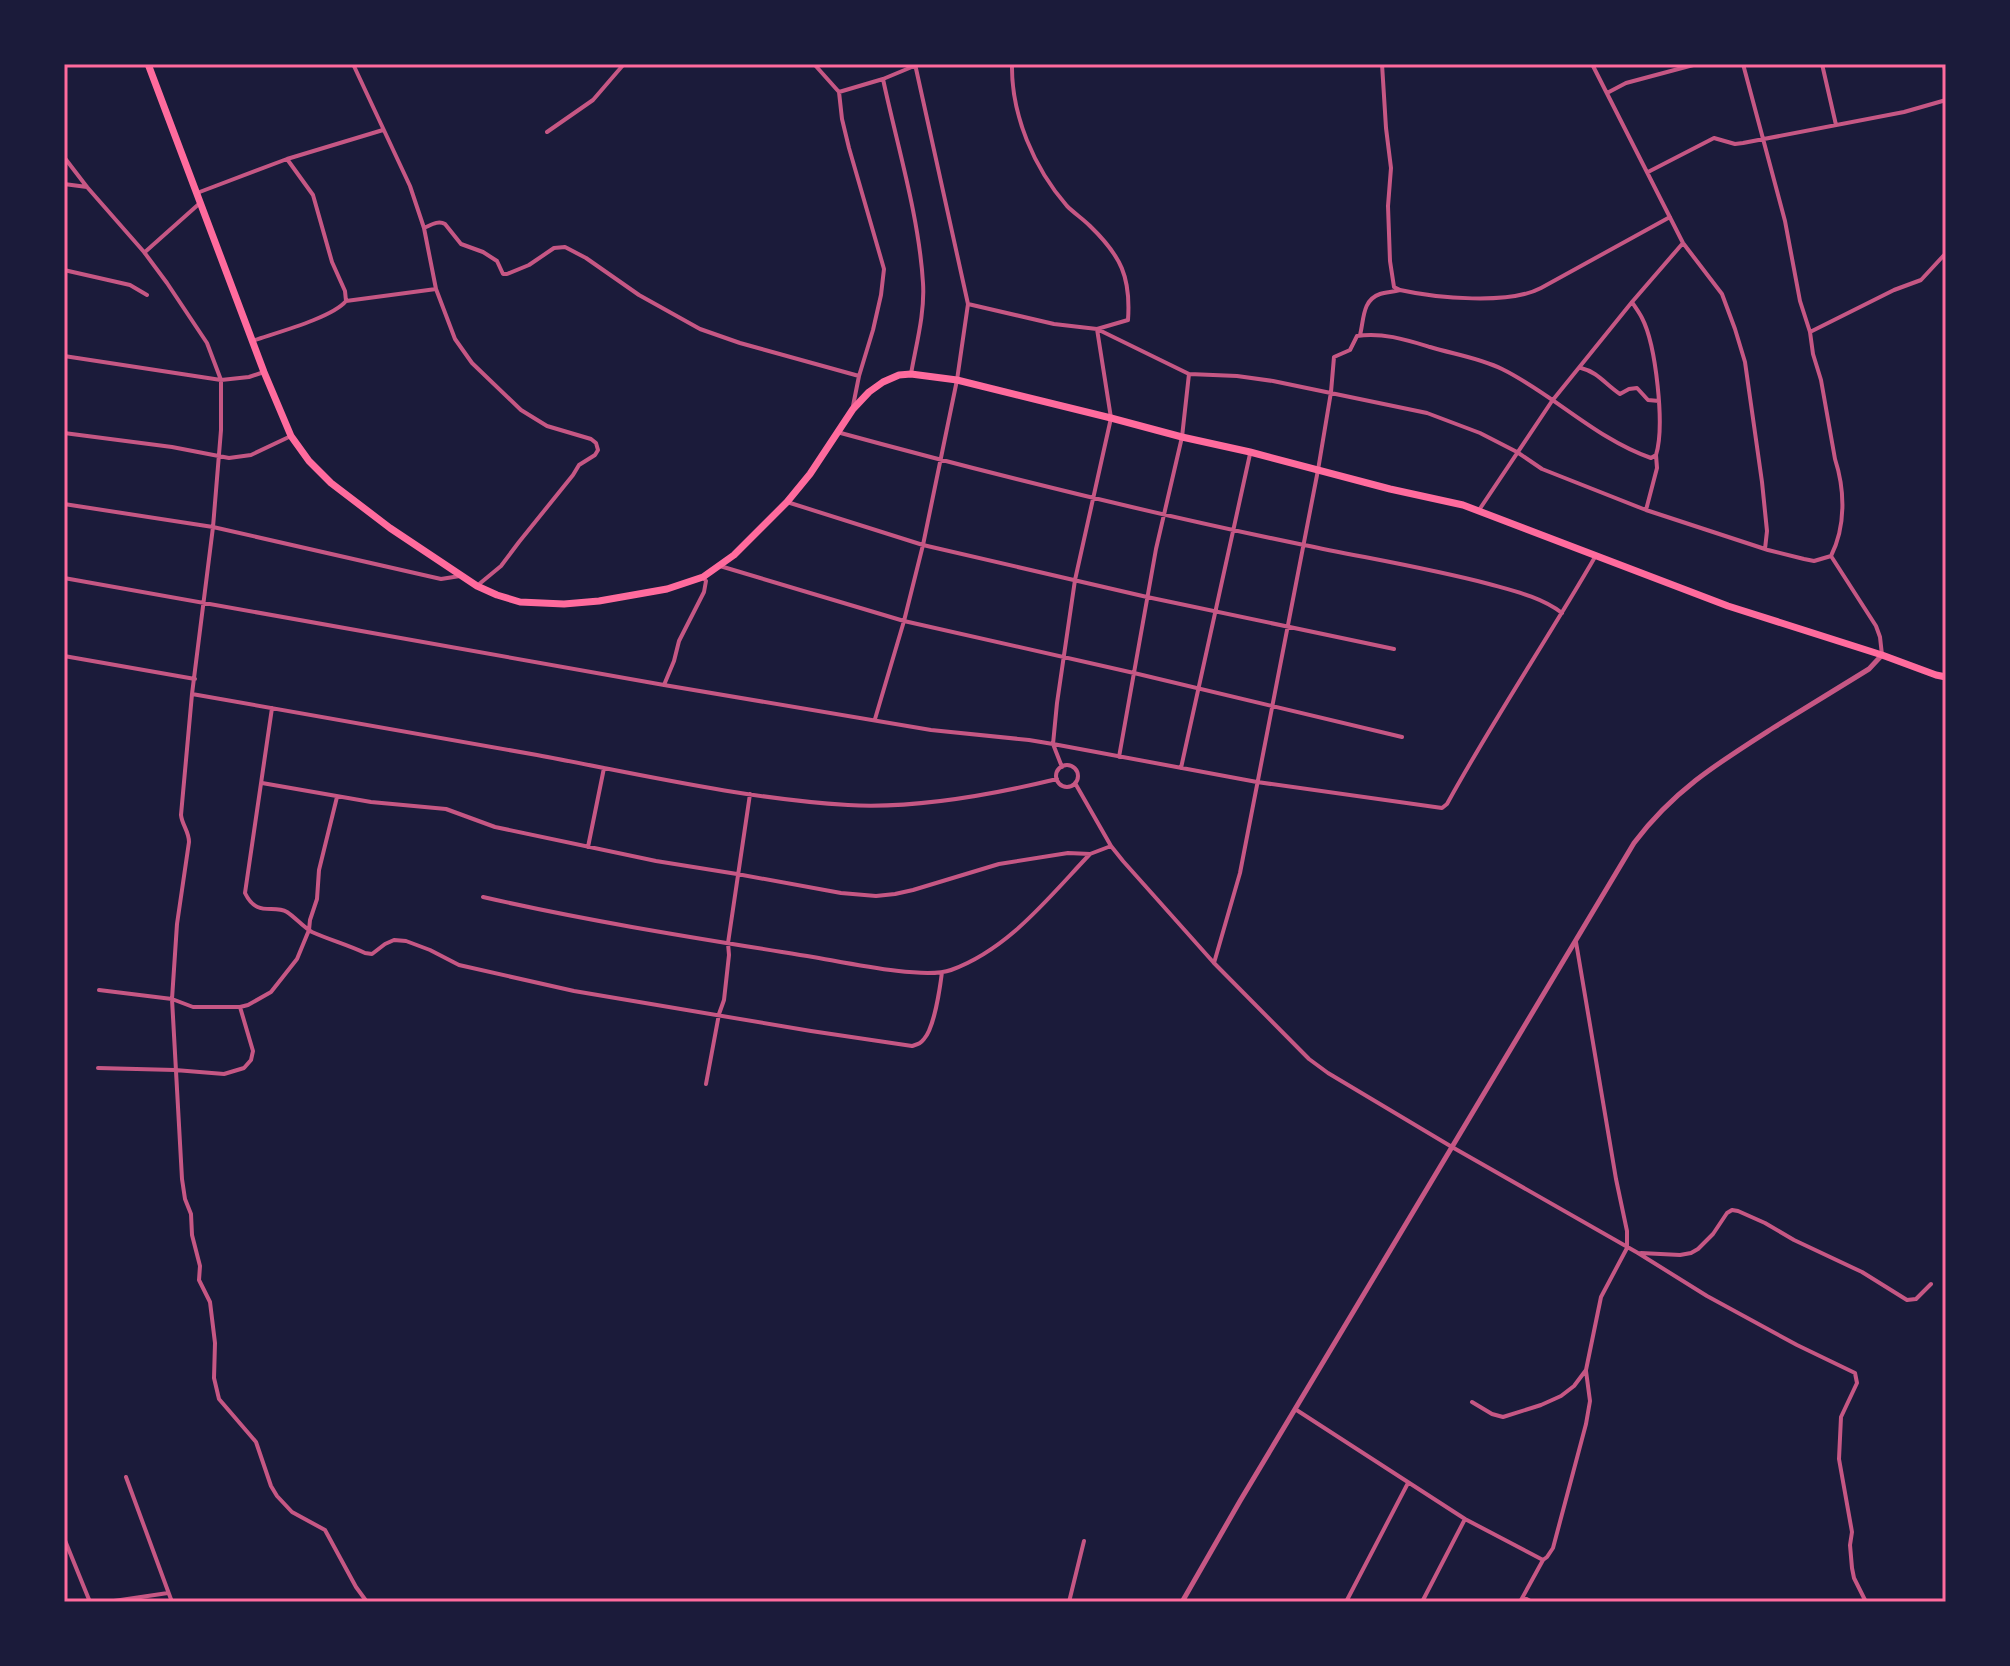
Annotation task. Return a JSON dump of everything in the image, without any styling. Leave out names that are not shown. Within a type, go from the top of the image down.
[{"type":"highway","points":[[148,64],[291,436],[309,461],[331,483],[390,528],[477,586],[497,595],[520,602],[564,604],[599,601],[667,589],[703,577],[720,566],[787,502],[810,474],[853,409],[869,392],[899,375],[911,374],[957,380],[1479,510],[1728,606],[1946,677]]},
{"type":"street","points":[[353,64],[410,186],[424,228],[436,289],[455,339],[495,388],[521,410],[547,426],[591,439],[598,450],[579,465],[501,566],[477,586]]},
{"type":"street","points":[[547,132],[593,100],[624,64]]},
{"type":"street","points":[[814,64],[839,92],[849,148],[884,269],[881,295],[853,409]]},
{"type":"street","points":[[839,92],[883,79],[917,64],[968,304],[957,380],[923,545],[875,719]]},
{"type":"street","points":[[1012,64],[1013,94],[1036,160],[1046,179],[1068,207],[1108,246],[1126,275],[1130,301],[1128,320],[1097,329]]},
{"type":"street","points":[[1382,64],[1391,168],[1388,206],[1394,287],[1455,297],[1509,297],[1532,293],[1670,217]]},
{"type":"street","points":[[1592,64],[1683,243],[1722,294],[1745,362],[1762,482],[1767,531],[1765,549]]},
{"type":"street","points":[[1607,93],[1626,83],[1697,64]]},
{"type":"street","points":[[1743,64],[1785,221],[1800,301],[1810,332],[1830,427],[1841,492],[1841,527],[1831,556]]},
{"type":"street","points":[[1822,64],[1836,125]]},
{"type":"street","points":[[1944,64],[1946,77]]},
{"type":"street","points":[[883,79],[908,189],[923,283],[923,303],[911,374]]},
{"type":"street","points":[[1648,172],[1714,138],[1735,144],[1904,112],[1946,100]]},
{"type":"street","points":[[197,193],[287,159],[383,130]]},
{"type":"street","points":[[64,157],[144,252],[200,331],[221,380],[213,527],[192,694],[181,815],[189,842],[177,924],[172,999],[182,1179],[200,1266],[199,1280],[210,1302],[215,1343],[214,1378],[219,1399],[256,1442],[277,1496],[292,1512],[325,1530],[367,1602]]},
{"type":"street","points":[[287,159],[313,195],[346,301]]},
{"type":"street","points":[[64,184],[87,187]]},
{"type":"street","points":[[144,252],[200,203]]},
{"type":"street","points":[[424,228],[442,222],[461,244],[497,261],[503,274],[529,265],[554,248],[565,247],[639,295],[700,329],[859,376]]},
{"type":"street","points":[[1479,510],[1552,401],[1683,243]]},
{"type":"street","points":[[1810,332],[1921,280],[1946,253]]},
{"type":"street","points":[[64,270],[130,285],[147,295]]},
{"type":"street","points":[[252,341],[312,320],[341,307],[346,301],[436,289]]},
{"type":"street","points":[[1362,335],[1364,314],[1372,298],[1400,290]]},
{"type":"street","points":[[1632,302],[1648,334],[1659,401],[1657,468],[1646,510]]},
{"type":"street","points":[[968,304],[1054,324],[1097,329],[1189,374],[1237,376],[1427,413],[1480,433],[1542,469],[1646,510],[1809,560],[1831,556]]},
{"type":"street","points":[[1062,767],[1053,744],[1063,657],[1075,580],[1111,418],[1097,329]]},
{"type":"street","points":[[1214,963],[1240,873],[1318,470],[1334,357],[1350,350],[1357,336],[1362,335],[1400,338],[1499,367],[1607,436],[1648,457],[1656,455]]},
{"type":"street","points":[[64,356],[221,380],[264,372]]},
{"type":"street","points":[[1579,368],[1603,378],[1620,394],[1637,388],[1648,400],[1659,401]]},
{"type":"street","points":[[1118,758],[1147,597],[1182,437],[1189,374]]},
{"type":"street","points":[[837,432],[1164,514],[1459,576],[1525,595],[1562,613]]},
{"type":"street","points":[[64,433],[241,458],[291,436]]},
{"type":"street","points":[[1181,768],[1250,452]]},
{"type":"street","points":[[787,502],[923,545],[1147,597],[1394,649]]},
{"type":"street","points":[[64,504],[213,527],[441,579],[462,575]]},
{"type":"street","points":[[1182,1602],[1634,843],[1675,797],[1708,770],[1869,669],[1882,655],[1876,626],[1831,556]]},
{"type":"street","points":[[64,578],[931,730],[1053,744],[1257,782],[1439,808],[1447,804],[1595,557]]},
{"type":"street","points":[[720,566],[904,621],[1402,737]]},
{"type":"street","points":[[664,685],[681,636],[704,592],[706,581],[703,577]]},
{"type":"street","points":[[64,656],[195,679]]},
{"type":"street","points":[[192,694],[751,794],[849,805],[910,804],[1014,789],[1057,779]]},
{"type":"street","points":[[272,708],[245,893],[249,901],[257,906],[285,911],[309,930],[365,953],[372,954],[394,940],[406,941],[459,965],[574,991],[912,1046],[920,1043],[930,1029],[942,972]]},
{"type":"street","points":[[1070,766],[1076,770],[1078,777],[1075,783],[1065,787],[1057,779],[1057,772],[1062,767],[1070,766]]},
{"type":"street","points":[[588,847],[604,768]]},
{"type":"street","points":[[262,783],[337,797],[446,809],[495,827],[656,861],[841,893],[876,896],[913,890],[999,864],[1068,853],[1090,854],[1111,846]]},
{"type":"street","points":[[1075,783],[1111,846],[1214,963],[1309,1059],[1452,1147],[1707,1296],[1855,1373],[1857,1383],[1841,1417],[1839,1459],[1852,1532],[1852,1568],[1866,1602]]},
{"type":"street","points":[[706,1084],[724,1000],[737,874],[751,794]]},
{"type":"street","points":[[99,990],[172,999],[193,1007],[240,1007],[271,992],[297,959],[309,930],[317,899],[319,870],[337,797]]},
{"type":"street","points":[[483,897],[640,929],[890,969],[942,972],[996,946],[1035,913],[1090,854]]},
{"type":"street","points":[[1532,1602],[1522,1600],[1543,1560],[1553,1548],[1586,1424],[1590,1401],[1586,1370],[1601,1297],[1627,1248],[1627,1231],[1575,940]]},
{"type":"street","points":[[98,1068],[233,1072],[248,1065],[253,1051],[240,1007]]},
{"type":"street","points":[[1638,1253],[1691,1253],[1713,1234],[1732,1210],[1765,1223],[1862,1272],[1907,1300],[1916,1299],[1931,1284]]},
{"type":"street","points":[[1472,1402],[1503,1417],[1517,1414],[1561,1396],[1574,1386],[1586,1370]]},
{"type":"street","points":[[1295,1409],[1465,1519],[1543,1560]]},
{"type":"street","points":[[126,1477],[172,1602]]},
{"type":"street","points":[[1346,1602],[1408,1483]]},
{"type":"street","points":[[1422,1602],[1465,1519]]},
{"type":"street","points":[[64,1538],[90,1602]]},
{"type":"street","points":[[1069,1602],[1084,1541]]},
{"type":"street","points":[[107,1602],[169,1593]]}]
